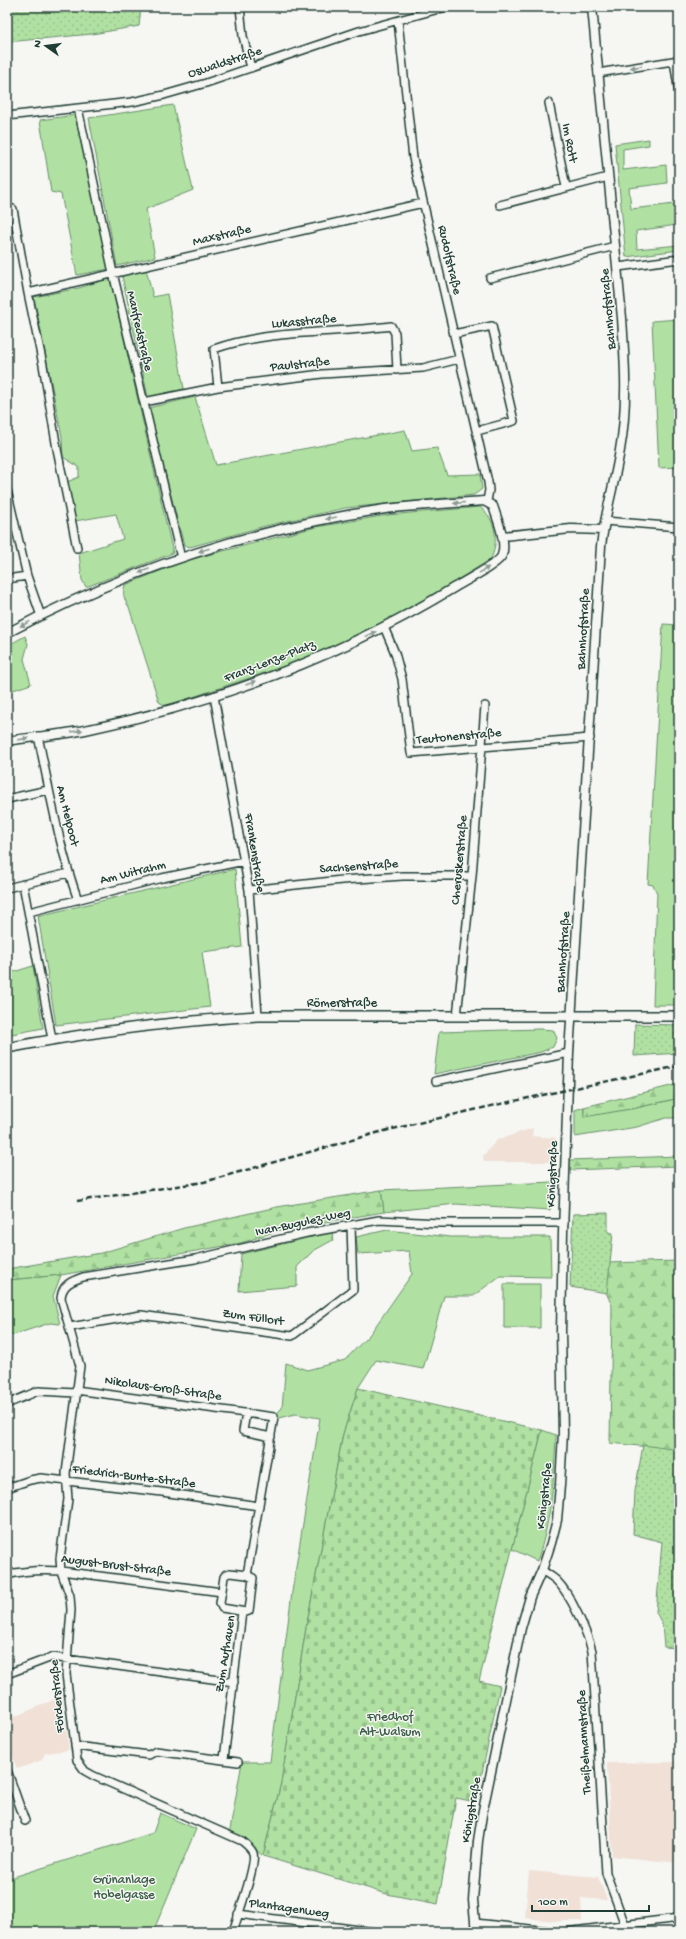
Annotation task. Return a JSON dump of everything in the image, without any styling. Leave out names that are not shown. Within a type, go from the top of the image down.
[{"type":"main road","name":"Römerstraße","points":[[7,1048],[52,1039],[170,1023],[258,1016],[679,1016]]},
{"type":"street","points":[[240,7],[243,36],[251,68]]},
{"type":"street","name":"Oswaldstraße","points":[[7,116],[132,102],[164,95],[251,68],[359,31],[446,7]]},
{"type":"street","name":"Bahnhofstraße","points":[[572,1015],[604,526],[620,449],[625,404],[625,365],[618,267],[592,7]]},
{"type":"street","name":"Rudolfstraße","points":[[398,21],[413,158],[489,490],[486,501]]},
{"type":"street","points":[[598,73],[677,61],[679,93]]},
{"type":"street","name":"Im Rott","points":[[549,102],[566,187]]},
{"type":"street","name":"Manfredstraße","points":[[78,108],[113,273],[181,558]]},
{"type":"street","points":[[500,205],[608,177]]},
{"type":"street","name":"Maxstraße","points":[[28,293],[423,203]]},
{"type":"street","points":[[13,209],[43,365],[53,430],[77,548]]},
{"type":"street","name":"Bahnhofstraße","points":[[490,278],[615,246]]},
{"type":"street","points":[[618,267],[679,259]]},
{"type":"street","name":"Lukasstraße","points":[[218,387],[214,349],[230,343],[266,337],[391,326],[395,333],[397,370]]},
{"type":"street","points":[[454,334],[492,326],[514,421],[476,431]]},
{"type":"street","name":"Paulstraße","points":[[144,402],[218,387],[322,374],[423,368],[459,359]]},
{"type":"street","points":[[7,490],[10,512],[26,576],[42,616]]},
{"type":"street","points":[[7,633],[116,582],[222,544],[316,521],[385,509],[486,501]]},
{"type":"street","name":"Franz-Lenze-Platz","points":[[7,741],[84,730],[214,696],[289,669],[384,627],[424,606],[501,558],[503,554],[502,536],[493,506],[486,501]]},
{"type":"street","points":[[502,536],[604,526],[679,527]]},
{"type":"street","points":[[7,579],[26,576]]},
{"type":"street","name":"Teutonenstraße","points":[[384,627],[395,653],[402,679],[410,753],[590,738]]},
{"type":"street","name":"Frankenstraße","points":[[214,696],[249,890],[258,1016]]},
{"type":"street","name":"Cheruskerstraße","points":[[457,1016],[472,876],[485,706]]},
{"type":"street","name":"Am Helpoot","points":[[38,736],[48,790],[69,873],[78,900]]},
{"type":"street","points":[[7,799],[48,790]]},
{"type":"street","name":"Am Witrahm","points":[[29,912],[162,878],[244,861]]},
{"type":"street","points":[[7,888],[69,873]]},
{"type":"street","name":"Sachsenstraße","points":[[249,890],[342,880],[403,876],[472,876]]},
{"type":"street","points":[[23,884],[52,1039]]},
{"type":"street","name":"Königstraße","points":[[476,1932],[474,1878],[482,1815],[520,1628],[530,1597],[542,1570],[557,1520],[563,1433],[561,1331],[569,1053],[572,1015]]},
{"type":"street","points":[[436,1081],[569,1053]]},
{"type":"street","name":"Ivan-Bugulez-Weg","points":[[61,1298],[63,1289],[71,1281],[83,1277],[195,1259],[379,1220],[440,1223],[564,1223]]},
{"type":"street","name":"Zum Füllort","points":[[70,1327],[141,1314],[292,1336],[354,1290],[351,1225]]},
{"type":"street","name":"Förderstraße","points":[[61,1298],[80,1366],[66,1480],[68,1499],[60,1559],[61,1571],[70,1596],[71,1610],[66,1658],[66,1674],[77,1760],[85,1771],[94,1776],[242,1841],[248,1846],[252,1852],[254,1864],[238,1914]]},
{"type":"street","name":"Nikolaus-Groß-Straße","points":[[7,1404],[38,1391],[76,1391],[274,1417]]},
{"type":"street","points":[[246,1413],[243,1431],[271,1437]]},
{"type":"street","name":"Zum Aufhauen","points":[[224,1760],[242,1612],[249,1610],[251,1595],[253,1578],[247,1575],[274,1417]]},
{"type":"street","name":"Friedrich-Bunte-Straße","points":[[7,1488],[41,1478],[162,1492],[259,1506]]},
{"type":"street","name":"Theißelmannstraße","points":[[542,1570],[557,1580],[563,1588],[588,1635],[592,1651],[606,1873],[625,1925]]},
{"type":"street","name":"August-Brust-Straße","points":[[7,1575],[21,1571],[61,1571],[222,1592]]},
{"type":"street","points":[[242,1612],[222,1608],[222,1592],[226,1574],[247,1575]]},
{"type":"street","points":[[7,1674],[46,1658],[66,1658],[234,1682]]},
{"type":"street","points":[[75,1746],[149,1755],[156,1751],[238,1762]]},
{"type":"street","points":[[7,1770],[24,1820]]},
{"type":"street","points":[[233,1932],[238,1914]]},
{"type":"street","name":"Plantagenweg","points":[[238,1914],[375,1932]]},
{"type":"street","points":[[565,1932],[679,1918]]},
{"type":"street","points":[[475,1923],[557,1932]]},
{"type":"shaded area","points":[[533,1128],[532,1136],[556,1138],[555,1162],[484,1162],[483,1156],[497,1140]]},
{"type":"shaded area","points":[[62,1696],[69,1750],[45,1753],[42,1760],[17,1769],[7,1742],[7,1720]]},
{"type":"shaded area","points":[[679,1762],[679,1863],[612,1856],[607,1763]]},
{"type":"shaded area","points":[[529,1871],[598,1877],[607,1900],[581,1898],[582,1921],[554,1921],[525,1918]]},
{"type":"green space","points":[[7,7],[141,7],[139,26],[92,34],[7,42]]},
{"type":"green space","points":[[173,105],[193,190],[146,209],[155,257],[117,266],[89,118]]},
{"type":"green space","points":[[75,115],[109,269],[77,275],[61,194],[51,192],[40,120]]},
{"type":"green space","points":[[649,139],[649,145],[623,149],[623,170],[666,165],[667,183],[629,188],[631,209],[675,204],[677,225],[636,231],[637,249],[679,245],[679,250],[626,257],[615,144]]},
{"type":"green space","points":[[146,269],[153,297],[167,294],[184,389],[148,397],[122,276]]},
{"type":"green space","points":[[110,278],[173,553],[86,587],[82,580],[79,553],[123,539],[116,514],[75,521],[67,482],[79,477],[79,467],[63,457],[62,437],[34,297],[79,288]]},
{"type":"green space","points":[[679,319],[679,467],[659,468],[652,321]]},
{"type":"green space","points":[[195,397],[216,465],[405,430],[412,451],[437,448],[447,475],[480,474],[482,489],[474,495],[345,508],[265,526],[190,547],[184,545],[148,408]]},
{"type":"green space","points":[[480,507],[490,518],[493,524],[495,545],[491,559],[383,626],[315,656],[166,706],[159,702],[129,607],[124,596],[125,585],[185,561],[316,527],[388,515]]},
{"type":"green space","points":[[663,624],[679,625],[679,1005],[653,1005],[657,893],[653,885],[648,884]]},
{"type":"green space","points":[[25,636],[28,644],[24,659],[31,684],[7,692],[7,646]]},
{"type":"green space","points":[[235,869],[242,947],[202,952],[210,1007],[56,1025],[38,916]]},
{"type":"green space","points":[[33,966],[43,1028],[7,1035],[7,974]]},
{"type":"green space","points":[[635,1024],[679,1025],[679,1053],[634,1056]]},
{"type":"green space","points":[[540,1029],[553,1030],[557,1038],[553,1047],[541,1052],[434,1074],[439,1032]]},
{"type":"green space","points":[[679,1084],[679,1098],[636,1108],[584,1117],[584,1107]]},
{"type":"green space","points":[[679,1098],[679,1118],[666,1118],[637,1127],[575,1137],[575,1110],[584,1107],[584,1116],[636,1108]]},
{"type":"green space","points":[[679,1156],[679,1166],[569,1170],[570,1160]]},
{"type":"green space","points":[[552,1182],[550,1210],[456,1204],[384,1212],[381,1190]]},
{"type":"green space","points":[[381,1190],[384,1212],[283,1229],[241,1243],[61,1275],[7,1280],[7,1269],[101,1253],[184,1228],[277,1207]]},
{"type":"green space","points":[[608,1213],[608,1232],[613,1233],[607,1293],[570,1287],[573,1214]]},
{"type":"green space","points":[[387,1230],[450,1237],[550,1237],[551,1277],[500,1276],[473,1296],[444,1296],[423,1369],[376,1360],[358,1388],[343,1434],[306,1628],[281,1783],[263,1856],[241,1837],[230,1830],[242,1762],[270,1762],[292,1592],[320,1418],[295,1414],[276,1419],[276,1414],[282,1408],[286,1363],[307,1370],[345,1360],[370,1334],[412,1274],[409,1251],[358,1254],[356,1237]]},
{"type":"green space","points":[[332,1232],[333,1240],[313,1251],[297,1267],[297,1286],[239,1291],[241,1254]]},
{"type":"green space","points":[[679,1261],[679,1450],[610,1443],[612,1306],[603,1285],[606,1263]]},
{"type":"green space","points":[[61,1275],[53,1296],[60,1324],[50,1323],[7,1337],[7,1280]]},
{"type":"green space","points":[[504,1284],[540,1284],[540,1328],[504,1328]]},
{"type":"green space","name":"Friedhof Alt-Walsum","points":[[358,1388],[542,1430],[479,1681],[500,1686],[476,1802],[456,1798],[438,1904],[387,1894],[263,1856],[281,1783],[306,1628],[343,1434]]},
{"type":"green space","points":[[542,1430],[556,1435],[553,1483],[549,1514],[537,1561],[512,1549]]},
{"type":"green space","points":[[643,1445],[679,1450],[679,1648],[664,1647],[662,1624],[656,1612],[662,1542],[633,1534],[635,1491]]},
{"type":"green space","name":"Grünanlage Hobelgasse","points":[[160,1813],[196,1829],[153,1932],[7,1932],[7,1879],[153,1833]]},
{"type":"railway","points":[[77,1201],[204,1182],[380,1132],[491,1106],[679,1066]]}]
